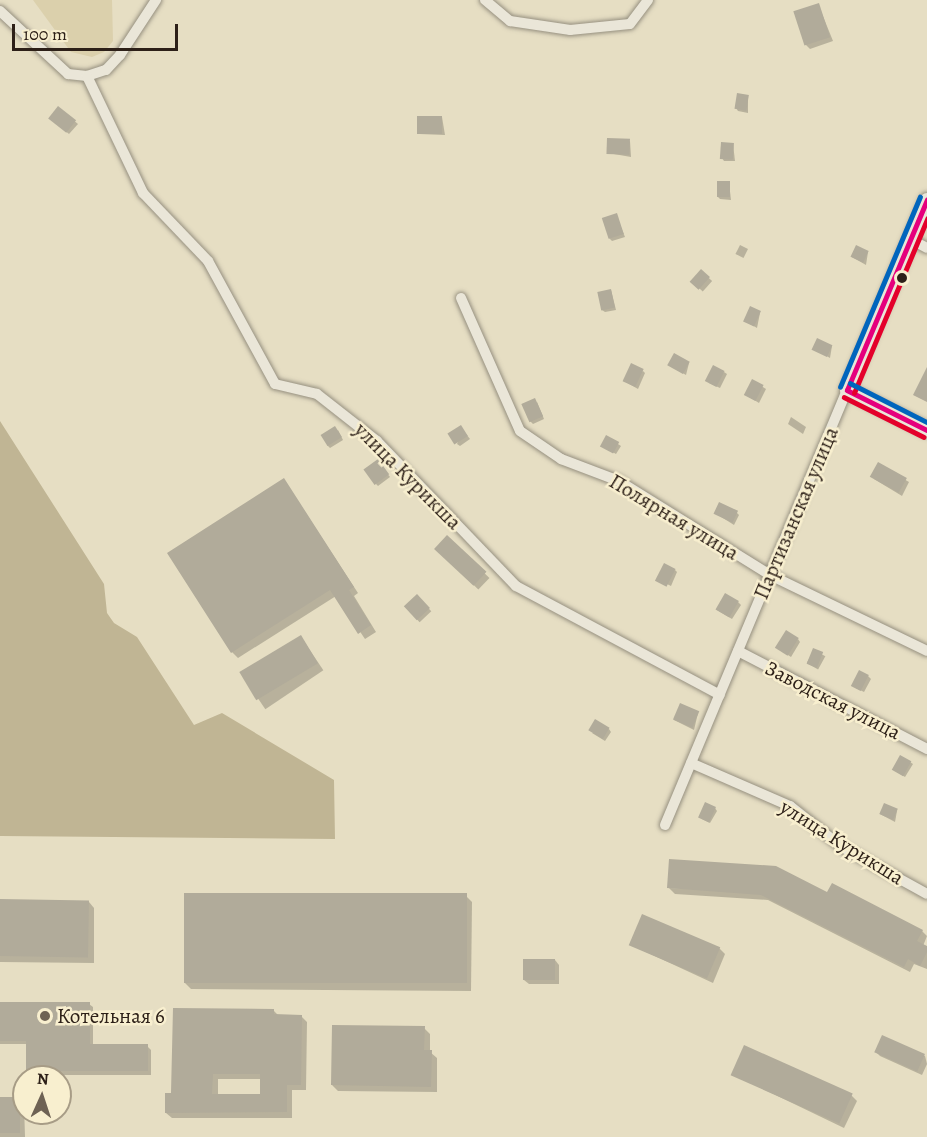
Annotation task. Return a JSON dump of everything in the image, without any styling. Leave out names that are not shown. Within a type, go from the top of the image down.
[{"type":"street","points":[[0,11],[68,74],[87,76],[106,70],[120,56],[156,0]]},
{"type":"street","points":[[485,0],[510,21],[570,30],[630,24],[648,0]]},
{"type":"street","name":"улица Курикша","points":[[87,76],[143,193],[207,261],[276,384],[317,394],[377,441],[516,586],[720,695]]},
{"type":"street","name":"Партизанская улица","points":[[665,825],[927,200]]},
{"type":"street","points":[[912,240],[927,248]]},
{"type":"street","name":"Полярная улица","points":[[461,298],[520,431],[561,459],[619,481],[770,575],[927,651]]},
{"type":"street","points":[[848,390],[927,430]]},
{"type":"street","name":"Заводская улица","points":[[738,651],[927,749]]},
{"type":"street","name":"улица Курикша","points":[[691,763],[790,806],[842,847],[927,894]]},
{"type":"shaded area","points":[[33,0],[112,0],[113,41],[104,52],[92,57],[71,52]]},
{"type":"shaded area","points":[[0,421],[104,584],[107,613],[114,623],[137,637],[194,725],[222,713],[334,780],[335,839],[0,836]]},
{"type":"building","points":[[819,3],[830,37],[804,46],[793,11]]},
{"type":"building","points":[[737,93],[749,95],[746,111],[734,109]]},
{"type":"building","points":[[58,106],[76,120],[66,133],[48,119]]},
{"type":"building","points":[[417,116],[442,116],[442,134],[417,134]]},
{"type":"building","points":[[607,138],[630,139],[629,155],[606,154]]},
{"type":"building","points":[[721,142],[734,143],[733,160],[720,159]]},
{"type":"building","points":[[717,181],[730,181],[730,197],[717,197]]},
{"type":"building","points":[[617,213],[624,234],[609,239],[602,218]]},
{"type":"building","points":[[856,245],[869,251],[863,263],[851,257]]},
{"type":"building","points":[[701,269],[710,277],[699,290],[690,282]]},
{"type":"building","points":[[611,289],[615,308],[601,310],[597,292]]},
{"type":"building","points":[[750,306],[761,311],[754,326],[743,322]]},
{"type":"building","points":[[817,338],[832,345],[827,357],[812,350]]},
{"type":"building","points":[[674,353],[690,362],[683,374],[667,365]]},
{"type":"building","points":[[631,363],[644,369],[635,387],[623,381]]},
{"type":"building","points":[[713,365],[725,371],[716,387],[705,381]]},
{"type":"building","points":[[927,367],[927,402],[913,395]]},
{"type":"building","points":[[752,379],[764,385],[755,401],[744,395]]},
{"type":"building","points":[[535,398],[543,416],[529,422],[521,404]]},
{"type":"building","points":[[461,425],[468,436],[454,445],[447,433]]},
{"type":"building","points":[[335,426],[342,437],[327,446],[321,435]]},
{"type":"building","points":[[606,435],[619,442],[613,454],[600,446]]},
{"type":"building","points":[[378,459],[389,474],[375,485],[363,470]]},
{"type":"building","points":[[878,462],[907,478],[899,493],[870,477]]},
{"type":"building","points":[[284,478],[354,587],[349,590],[371,625],[358,634],[330,590],[231,653],[167,553]]},
{"type":"building","points":[[719,502],[738,511],[733,523],[714,514]]},
{"type":"building","points":[[447,535],[486,572],[474,586],[434,549]]},
{"type":"building","points":[[664,563],[676,569],[667,587],[655,581]]},
{"type":"building","points":[[725,593],[739,601],[729,617],[716,609]]},
{"type":"building","points":[[417,594],[430,608],[417,620],[404,606]]},
{"type":"building","points":[[786,630],[799,638],[788,656],[775,648]]},
{"type":"building","points":[[301,635],[318,663],[256,700],[239,672]]},
{"type":"building","points":[[813,648],[823,652],[817,668],[807,664]]},
{"type":"building","points":[[859,670],[869,675],[861,691],[851,686]]},
{"type":"building","points":[[680,703],[699,711],[692,728],[673,720]]},
{"type":"building","points":[[595,719],[610,728],[603,739],[588,730]]},
{"type":"building","points":[[900,755],[911,761],[903,776],[892,770]]},
{"type":"building","points":[[705,802],[716,807],[709,822],[698,818]]},
{"type":"building","points":[[884,803],[898,809],[893,820],[879,814]]},
{"type":"building","points":[[669,859],[776,866],[827,892],[832,883],[923,930],[917,941],[927,946],[927,952],[920,966],[908,959],[904,967],[761,895],[667,888]]},
{"type":"building","points":[[184,893],[467,893],[467,983],[184,983]]},
{"type":"building","points":[[0,899],[89,901],[88,958],[0,956]]},
{"type":"building","points":[[642,914],[720,947],[707,979],[629,945]]},
{"type":"building","points":[[523,959],[555,959],[555,980],[523,980]]},
{"type":"building","points":[[0,1002],[90,1002],[90,1044],[148,1044],[148,1071],[72,1071],[72,1065],[26,1065],[26,1041],[0,1041]]},
{"type":"building","points":[[173,1008],[274,1009],[274,1014],[302,1015],[301,1085],[287,1085],[287,1112],[165,1113],[165,1093],[171,1093]],"holes":[[[213,1074],[260,1074],[260,1094],[212,1094]]]},
{"type":"building","points":[[332,1025],[425,1026],[424,1050],[432,1050],[431,1087],[331,1085]]},
{"type":"building","points":[[882,1035],[925,1054],[917,1071],[874,1052]]},
{"type":"building","points":[[744,1045],[853,1093],[839,1124],[731,1075]]},
{"type":"building","points":[[0,1097],[12,1097],[12,1125],[20,1125],[20,1133],[0,1133]]},
{"type":"transit line","points":[[840,387],[920,197]]},
{"type":"transit line","points":[[847,390],[927,200]]},
{"type":"transit line","points":[[854,393],[927,219]]},
{"type":"transit line","points":[[850,383],[927,422]]},
{"type":"transit line","points":[[847,390],[927,430]]},
{"type":"transit line","points":[[844,397],[924,437]]},
{"type":"place","name":"Котельная 6","points":[[45,1016]]}]
